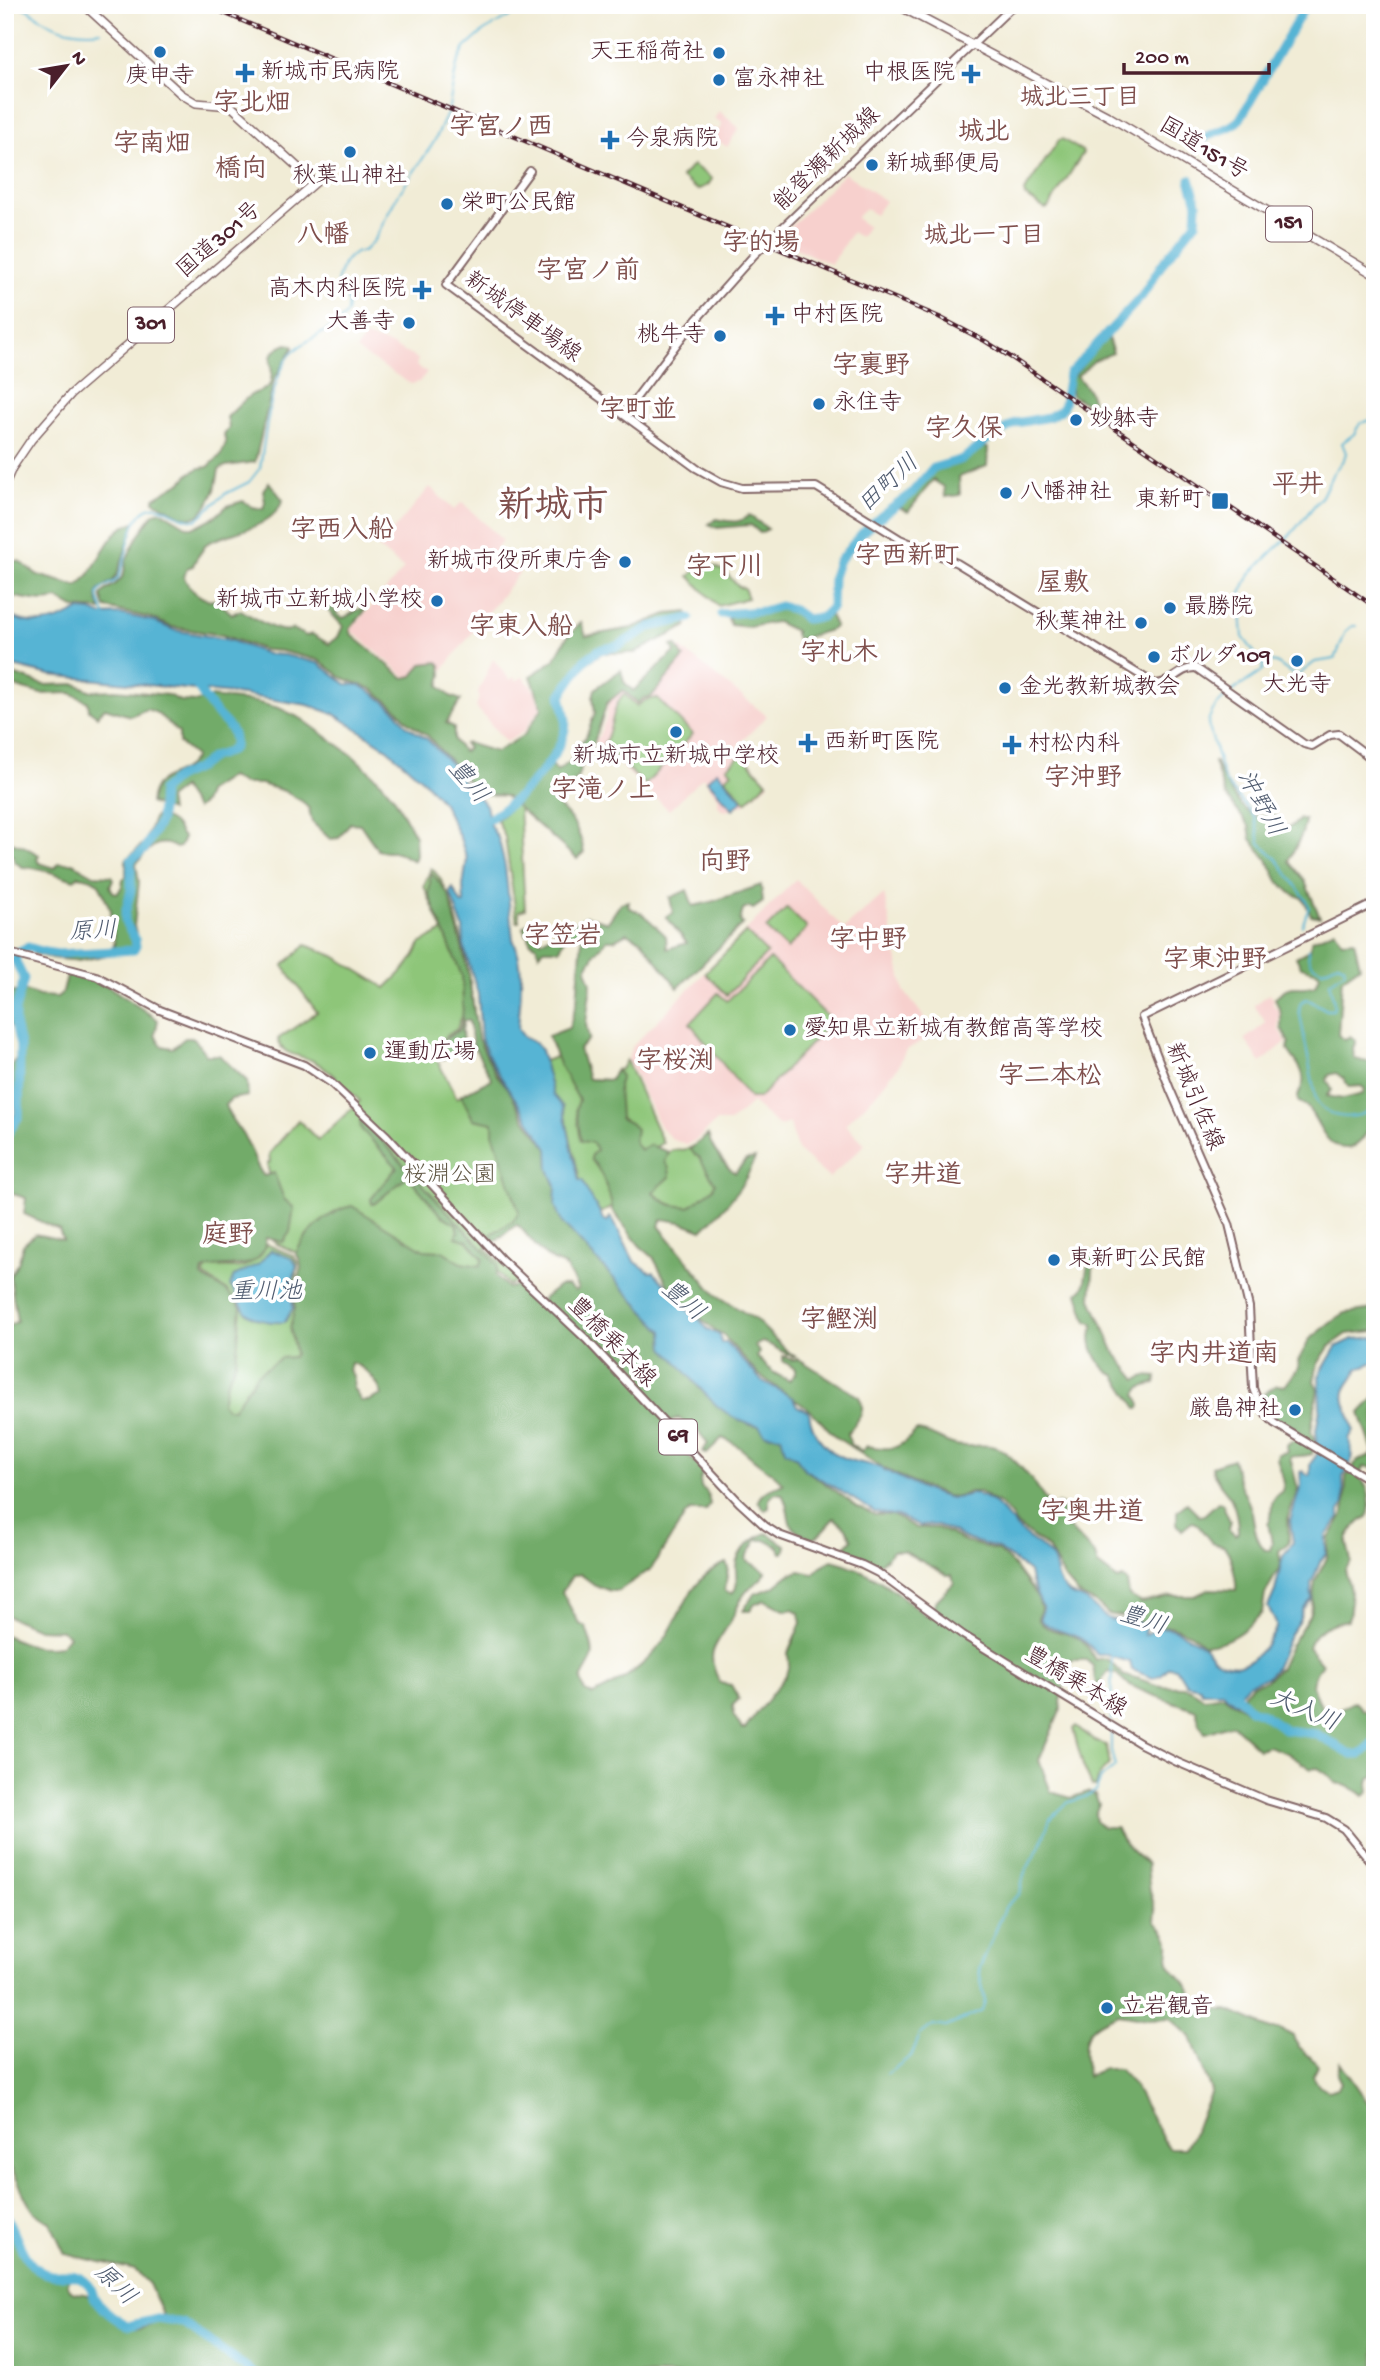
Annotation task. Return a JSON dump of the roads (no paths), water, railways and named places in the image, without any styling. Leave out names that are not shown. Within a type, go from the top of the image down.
[{"type":"highway","name":"国道301号","points":[[5,484],[12,468],[31,440],[71,394],[315,183],[231,106],[196,103],[181,94],[84,5]]},
{"type":"highway","name":"国道151号","points":[[897,5],[1137,133],[1375,275]]},
{"type":"main road","name":"能登瀬新城線","points":[[624,414],[689,328],[754,256],[1014,5]]},
{"type":"main road","name":"新城停車場線","points":[[530,171],[446,285],[624,414]]},
{"type":"main road","points":[[624,414],[696,468],[719,481],[751,488],[816,487],[900,539],[957,563],[1156,684],[1163,684],[1186,668],[1192,667],[1202,671],[1304,744],[1312,746],[1330,735],[1339,734],[1375,761]]},
{"type":"main road","name":"新城引佐線","points":[[1375,904],[1142,1017],[1173,1097],[1229,1224],[1249,1307],[1253,1388],[1257,1401],[1263,1412],[1286,1431],[1375,1483]]},
{"type":"main road","name":"豊橋乗本線","points":[[9,953],[96,976],[160,1010],[304,1065],[323,1076],[387,1136],[501,1259],[586,1339],[739,1502],[765,1526],[793,1542],[842,1557],[878,1573],[963,1635],[1141,1744],[1266,1800],[1326,1818],[1344,1829],[1375,1867]]},
{"type":"water","points":[[79,610],[153,621],[174,630],[230,640],[267,654],[318,663],[346,684],[360,685],[376,695],[395,710],[407,726],[427,739],[486,805],[490,825],[499,840],[505,866],[513,939],[520,961],[518,1029],[541,1050],[553,1095],[563,1107],[579,1180],[583,1181],[603,1220],[608,1221],[610,1217],[614,1222],[634,1261],[654,1272],[685,1308],[708,1330],[720,1335],[721,1343],[727,1343],[761,1380],[793,1398],[797,1406],[809,1412],[816,1434],[832,1452],[878,1467],[941,1496],[954,1498],[976,1494],[984,1497],[1048,1553],[1066,1591],[1088,1602],[1106,1617],[1137,1623],[1145,1628],[1144,1635],[1159,1628],[1172,1629],[1201,1644],[1214,1658],[1230,1665],[1242,1664],[1261,1651],[1276,1627],[1268,1607],[1275,1591],[1283,1556],[1293,1542],[1290,1521],[1301,1485],[1300,1472],[1310,1475],[1310,1464],[1318,1453],[1316,1430],[1320,1408],[1319,1376],[1336,1347],[1353,1339],[1375,1337],[1375,1362],[1358,1368],[1345,1393],[1345,1404],[1354,1430],[1349,1439],[1352,1459],[1343,1477],[1344,1504],[1339,1511],[1339,1518],[1326,1536],[1326,1554],[1311,1584],[1312,1599],[1290,1634],[1275,1669],[1267,1677],[1248,1684],[1240,1693],[1239,1702],[1234,1702],[1222,1692],[1202,1692],[1200,1687],[1186,1684],[1176,1668],[1169,1667],[1153,1678],[1132,1670],[1130,1662],[1097,1655],[1078,1637],[1042,1622],[1040,1617],[1043,1609],[1029,1572],[997,1548],[969,1540],[938,1525],[920,1526],[898,1516],[875,1512],[806,1470],[795,1456],[785,1450],[781,1436],[765,1434],[759,1426],[730,1416],[718,1406],[664,1348],[663,1331],[562,1223],[555,1205],[556,1186],[549,1169],[548,1149],[493,1065],[481,1040],[478,994],[464,947],[463,928],[450,892],[453,888],[461,903],[464,903],[463,886],[467,859],[443,803],[426,783],[385,747],[334,714],[308,705],[243,695],[50,675],[5,664],[5,614],[25,621],[43,623],[52,622]]},
{"type":"water","points":[[717,771],[743,800],[733,809],[707,780]]},
{"type":"water","name":"重川池","points":[[271,1250],[291,1258],[297,1265],[291,1286],[293,1308],[285,1322],[254,1318],[244,1310],[230,1286],[234,1276],[259,1264]]},
{"type":"waterway","points":[[17,5],[63,28],[101,31]]},
{"type":"waterway","points":[[106,617],[99,593],[118,578],[133,530],[142,513],[149,508],[160,507],[184,518],[196,520],[225,494],[249,482],[260,468],[270,406],[280,373],[295,350],[336,324],[347,313],[348,302],[337,282],[343,264],[357,252],[363,252],[375,239],[396,198],[434,142],[448,112],[457,64],[465,48],[484,31],[530,5]]},
{"type":"waterway","name":"田町川","points":[[1197,148],[1206,137],[1240,119],[1306,5]]},
{"type":"waterway","name":"田町川","points":[[721,614],[763,611],[780,606],[792,609],[806,619],[822,617],[832,607],[833,577],[838,562],[862,533],[910,495],[933,468],[963,459],[991,437],[1016,423],[1049,417],[1061,410],[1069,374],[1142,296],[1162,264],[1196,222],[1197,203],[1190,179]]},
{"type":"waterway","points":[[1263,664],[1243,637],[1241,612],[1237,602],[1250,574],[1292,533],[1322,496],[1333,473],[1344,459],[1346,453],[1342,443],[1354,434],[1360,423],[1375,419]]},
{"type":"waterway","name":"田町川","points":[[479,824],[520,796],[546,767],[563,736],[566,722],[561,695],[585,660],[599,650],[618,646],[650,627],[690,618]]},
{"type":"waterway","name":"沖野川","points":[[1264,664],[1278,664],[1298,675],[1315,662],[1335,659],[1346,631],[1356,626]]},
{"type":"waterway","name":"沖野川","points":[[1263,664],[1262,671],[1215,707],[1208,724],[1225,781],[1255,819],[1260,843],[1277,859],[1307,901],[1309,907],[1302,926]]},
{"type":"waterway","name":"原川","points":[[5,1138],[19,1116],[20,1046],[15,1010],[24,979],[15,960],[19,951],[28,947],[58,954],[134,950],[135,939],[125,922],[131,890],[131,860],[144,850],[160,821],[162,790],[176,778],[234,747],[231,730],[194,682]]},
{"type":"waterway","name":"沖野川","points":[[1308,949],[1309,960],[1315,966],[1323,970],[1338,963],[1344,966],[1345,971],[1330,982],[1333,1010],[1327,1010],[1307,999],[1301,1002],[1299,1009],[1316,1100],[1335,1115],[1351,1117],[1375,1109]]},
{"type":"waterway","points":[[1111,1721],[1112,1655]]},
{"type":"waterway","name":"大入川","points":[[1232,1691],[1250,1709],[1286,1730],[1316,1734],[1352,1755],[1360,1755],[1375,1742]]},
{"type":"waterway","points":[[887,2074],[911,2056],[920,2035],[933,2025],[946,2027],[982,2011],[985,2001],[979,1970],[1006,1906],[1020,1893],[1024,1874],[1041,1844],[1050,1819],[1067,1803],[1090,1795],[1096,1790],[1101,1778],[1115,1767],[1111,1750],[1111,1730]]},
{"type":"waterway","name":"原川","points":[[5,2211],[27,2259],[41,2272],[75,2276],[83,2280],[90,2286],[101,2306],[128,2326],[158,2319],[183,2323],[256,2375]]},
{"type":"railway","points":[[205,5],[939,317],[1012,358],[1375,607]]},
{"type":"place","name":"庚申寺","points":[[160,52]]},
{"type":"place","name":"天王稲荷社","points":[[719,53]]},
{"type":"place","name":"新城市民病院","points":[[245,73]]},
{"type":"place","name":"中根医院","points":[[971,74]]},
{"type":"place","name":"富永神社","points":[[719,80]]},
{"type":"place","name":"今泉病院","points":[[610,140]]},
{"type":"place","name":"秋葉山神社","points":[[350,152]]},
{"type":"place","name":"新城郵便局","points":[[872,165]]},
{"type":"place","name":"栄町公民館","points":[[447,204]]},
{"type":"place","name":"高木内科医院","points":[[422,290]]},
{"type":"place","name":"中村医院","points":[[775,316]]},
{"type":"place","name":"大善寺","points":[[409,323]]},
{"type":"place","name":"桃牛寺","points":[[720,336]]},
{"type":"place","name":"永住寺","points":[[819,404]]},
{"type":"place","name":"妙躰寺","points":[[1076,420]]},
{"type":"place","name":"八幡神社","points":[[1006,493]]},
{"type":"place","name":"東新町","points":[[1220,501]]},
{"type":"place","name":"新城市役所東庁舎","points":[[625,562]]},
{"type":"place","name":"新城市立新城小学校","points":[[437,601]]},
{"type":"place","name":"最勝院","points":[[1170,608]]},
{"type":"place","name":"秋葉神社","points":[[1141,623]]},
{"type":"place","name":"ボルダ109","points":[[1154,657]]},
{"type":"place","name":"大光寺","points":[[1297,661]]},
{"type":"place","name":"金光教新城教会","points":[[1005,688]]},
{"type":"place","name":"新城市立新城中学校","points":[[676,732]]},
{"type":"place","name":"西新町医院","points":[[808,743]]},
{"type":"place","name":"村松内科","points":[[1012,745]]},
{"type":"place","name":"愛知県立新城有教館高等学校","points":[[790,1030]]},
{"type":"place","name":"運動広場","points":[[370,1053]]},
{"type":"place","name":"東新町公民館","points":[[1054,1260]]},
{"type":"place","name":"厳島神社","points":[[1295,1410]]},
{"type":"place","name":"立岩観音","points":[[1107,2008]]},
{"type":"district","name":"城北三丁目","points":[[1080,99]]},
{"type":"district","name":"字北畑","points":[[252,105]]},
{"type":"district","name":"字宮ノ西","points":[[501,129]]},
{"type":"district","name":"城北","points":[[984,134]]},
{"type":"district","name":"字南畑","points":[[152,146]]},
{"type":"district","name":"橋向","points":[[241,171]]},
{"type":"district","name":"八幡","points":[[323,237]]},
{"type":"district","name":"城北一丁目","points":[[984,237]]},
{"type":"district","name":"字的場","points":[[761,245]]},
{"type":"district","name":"字宮ノ前","points":[[588,273]]},
{"type":"district","name":"字裏野","points":[[871,368]]},
{"type":"district","name":"字町並","points":[[638,412]]},
{"type":"district","name":"字久保","points":[[964,431]]},
{"type":"district","name":"平井","points":[[1298,487]]},
{"type":"district","name":"新城市","points":[[553,509]]},
{"type":"district","name":"字西入船","points":[[342,532]]},
{"type":"district","name":"字西新町","points":[[907,558]]},
{"type":"district","name":"字下川","points":[[725,569]]},
{"type":"district","name":"屋敷","points":[[1063,585]]},
{"type":"district","name":"字東入船","points":[[521,629]]},
{"type":"district","name":"字札木","points":[[839,655]]},
{"type":"district","name":"字沖野","points":[[1083,780]]},
{"type":"district","name":"字滝ノ上","points":[[603,792]]},
{"type":"district","name":"向野","points":[[725,864]]},
{"type":"district","name":"字笠岩","points":[[563,938]]},
{"type":"district","name":"字中野","points":[[868,942]]},
{"type":"district","name":"字東沖野","points":[[1215,962]]},
{"type":"district","name":"字桜渕","points":[[675,1063]]},
{"type":"district","name":"字二本松","points":[[1050,1078]]},
{"type":"district","name":"字井道","points":[[923,1177]]},
{"type":"district","name":"庭野","points":[[228,1237]]},
{"type":"district","name":"字鰹渕","points":[[839,1322]]},
{"type":"district","name":"字内井道南","points":[[1214,1356]]},
{"type":"district","name":"字奥井道","points":[[1092,1514]]},
{"type":"water label","name":"豊川","points":[[467,783]]},
{"type":"water label","name":"豊川","points":[[682,1302]]},
{"type":"water label","name":"豊川","points":[[1143,1622]]},
{"type":"park label","name":"桜淵公園","points":[[450,1176]]}]
